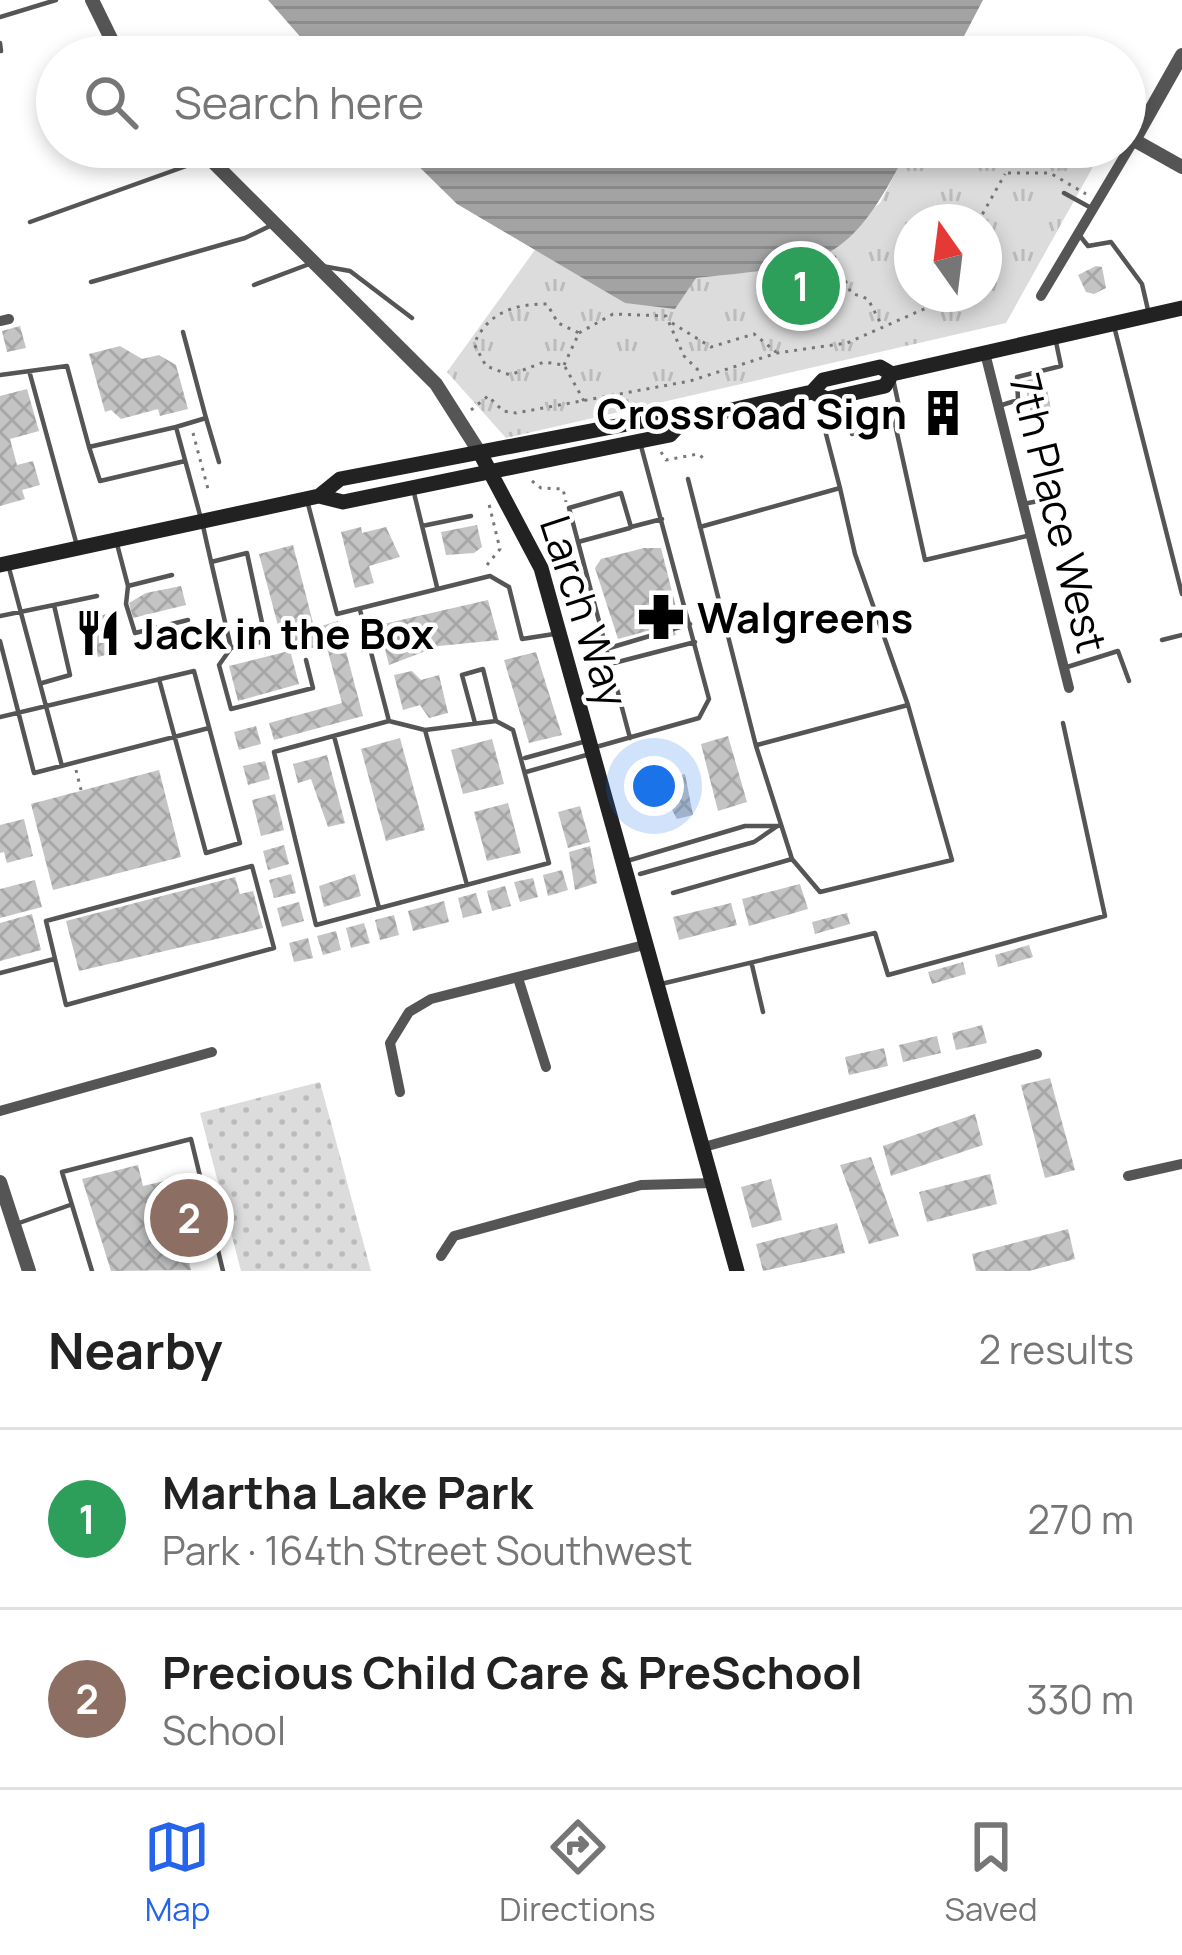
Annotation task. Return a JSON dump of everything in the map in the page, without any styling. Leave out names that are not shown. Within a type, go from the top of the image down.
[{"type":"main road","points":[[313,497],[340,479],[664,417],[683,421],[812,392],[823,380],[861,371],[880,367],[892,374],[1182,308]]},
{"type":"main road","points":[[4,564],[313,497],[343,502],[640,442],[670,435],[683,421]]},
{"type":"main road","name":"Larch Way","points":[[480,453],[527,533],[559,633],[737,1271]]},
{"type":"street","points":[[92,0],[110,36]]},
{"type":"street","points":[[1146,112],[1182,55]]},
{"type":"street","points":[[1146,147],[1182,167]]},
{"type":"street","name":"Larch Way","points":[[218,168],[436,384],[480,453]]},
{"type":"street","points":[[1041,296],[1114,168]]},
{"type":"street","name":"7th Place West","points":[[986,353],[1069,688]]},
{"type":"street","points":[[400,1092],[390,1042],[409,1012],[431,999],[644,945]]},
{"type":"street","points":[[518,977],[546,1067]]},
{"type":"street","points":[[0,1112],[212,1052]]},
{"type":"street","points":[[704,1147],[1037,1054]]},
{"type":"street","points":[[1128,1176],[1182,1165]]},
{"type":"street","points":[[0,1182],[29,1271]]},
{"type":"street","points":[[441,1256],[454,1236],[641,1185],[714,1183]]},
{"type":"lane","points":[[0,17],[56,0]]},
{"type":"lane","points":[[30,222],[186,168]]},
{"type":"lane","points":[[1064,193],[1093,209]]},
{"type":"lane","points":[[91,282],[244,238],[272,225]]},
{"type":"lane","points":[[1078,234],[1088,246],[1111,242],[1142,284],[1149,316]]},
{"type":"lane","points":[[254,285],[314,265],[350,271],[412,318]]},
{"type":"lane","points":[[1114,324],[1182,595]]},
{"type":"lane","points":[[184,332],[219,462]]},
{"type":"lane","points":[[999,406],[1018,400],[1017,377],[1061,366],[1054,338]]},
{"type":"lane","points":[[0,376],[67,366],[100,482],[185,461]]},
{"type":"lane","points":[[28,371],[77,548]]},
{"type":"lane","points":[[892,374],[901,411],[895,424],[925,560],[1030,535]]},
{"type":"lane","points":[[89,447],[206,418]]},
{"type":"lane","points":[[852,434],[895,424]]},
{"type":"lane","points":[[176,427],[231,648]]},
{"type":"lane","points":[[688,479],[756,746],[792,859],[820,892],[952,860],[908,705],[856,554],[826,434]]},
{"type":"lane","points":[[523,758],[590,748],[699,718],[709,699],[640,442]]},
{"type":"lane","points":[[1054,481],[1061,507]]},
{"type":"lane","points":[[412,488],[437,589]]},
{"type":"lane","points":[[700,526],[840,488]]},
{"type":"lane","points":[[630,738],[569,508],[621,493],[631,527]]},
{"type":"lane","points":[[1023,504],[1059,496]]},
{"type":"lane","points":[[313,497],[337,614],[500,578],[509,587],[522,638],[559,633]]},
{"type":"lane","points":[[422,526],[471,516]]},
{"type":"lane","points":[[578,542],[662,519]]},
{"type":"lane","points":[[115,539],[135,633],[188,620]]},
{"type":"lane","points":[[211,562],[247,553],[266,641],[231,648],[219,664],[231,709],[313,688],[306,660]]},
{"type":"lane","points":[[4,564],[62,766]]},
{"type":"lane","points":[[128,586],[172,575]]},
{"type":"lane","points":[[0,616],[97,596]]},
{"type":"lane","points":[[40,684],[70,675],[54,605]]},
{"type":"lane","points":[[359,609],[389,721]]},
{"type":"lane","points":[[606,649],[690,624]]},
{"type":"lane","points":[[1162,640],[1182,635]]},
{"type":"lane","points":[[0,641],[34,773],[209,728]]},
{"type":"lane","points":[[610,664],[695,642]]},
{"type":"lane","points":[[1064,668],[1118,651],[1130,681]]},
{"type":"lane","points":[[475,723],[462,675],[483,669],[496,721]]},
{"type":"lane","points":[[0,717],[18,712],[47,706],[159,679],[194,671],[240,843],[206,853],[159,679]]},
{"type":"lane","points":[[756,746],[908,705]]},
{"type":"lane","points":[[389,721],[425,730],[496,721],[513,730],[549,863],[316,925],[274,752],[389,721]]},
{"type":"lane","points":[[656,985],[875,933],[887,975],[1105,916],[1063,723]]},
{"type":"lane","points":[[425,730],[466,885]]},
{"type":"lane","points":[[334,736],[379,908]]},
{"type":"lane","points":[[526,772],[590,748]]},
{"type":"lane","points":[[629,871],[720,833],[778,826]]},
{"type":"lane","points":[[629,871],[754,842],[778,826]]},
{"type":"lane","points":[[720,833],[725,850]]},
{"type":"lane","points":[[674,893],[792,859]]},
{"type":"lane","points":[[252,866],[274,948],[66,1005],[54,959],[46,921],[252,866]]},
{"type":"lane","points":[[0,974],[54,959]]},
{"type":"lane","points":[[752,962],[763,1012]]},
{"type":"lane","points":[[92,1271],[62,1172],[191,1139],[223,1271]]},
{"type":"lane","points":[[14,1224],[70,1205]]},
{"type":"path","points":[[1004,168],[1006,173]]},
{"type":"path","points":[[1006,173],[1050,173],[1086,194]]},
{"type":"path","points":[[988,204],[1006,173]]},
{"type":"path","points":[[835,256],[851,293],[868,299],[883,328]]},
{"type":"path","points":[[564,364],[544,362],[510,375],[486,366],[474,344],[496,316],[518,304],[547,304],[558,323],[580,333]]},
{"type":"path","points":[[470,411],[488,396],[502,411],[516,413],[585,403],[777,353],[847,344],[918,312]]},
{"type":"path","points":[[564,364],[580,333],[620,313],[666,316],[711,346],[754,334],[777,353]]},
{"type":"path","points":[[672,323],[684,356],[703,375]]},
{"type":"path","points":[[564,364],[585,403]]},
{"type":"path","points":[[193,430],[208,489]]},
{"type":"path","points":[[660,451],[666,460],[698,454],[706,460]]},
{"type":"path","points":[[532,481],[541,488],[563,489],[569,508]]},
{"type":"path","points":[[488,566],[500,549],[488,505],[490,496]]},
{"type":"path","points":[[74,763],[81,790]]},
{"type":"green space","points":[[898,168],[1092,168],[1006,323],[506,438],[447,372],[537,247],[625,303],[696,278],[804,266],[880,203]]},
{"type":"green space","points":[[320,1082],[371,1271],[241,1271],[200,1113]]},
{"type":"shaded area","points":[[268,0],[983,0],[964,36],[300,36]]},
{"type":"shaded area","points":[[420,168],[897,168],[868,217],[828,253],[775,269],[696,278],[675,309],[625,303],[457,204]]},
{"type":"building","points":[[1102,267],[1106,288],[1094,294],[1086,292],[1078,275]]},
{"type":"building","points":[[20,326],[26,348],[7,352],[2,331]]},
{"type":"building","points":[[120,346],[142,359],[159,355],[176,365],[188,409],[160,416],[158,409],[121,419],[111,410],[105,412],[89,354]]},
{"type":"building","points":[[1044,376],[1051,409],[1031,413],[1024,381]]},
{"type":"building","points":[[27,389],[39,431],[10,439],[17,465],[33,461],[40,485],[22,490],[25,499],[0,506],[0,396]]},
{"type":"building","name":"Crossroad Sign","points":[[952,398],[957,423],[935,428],[930,403]]},
{"type":"building","points":[[477,525],[482,547],[474,553],[446,555],[441,532]]},
{"type":"building","points":[[361,527],[362,533],[386,527],[400,557],[369,566],[374,583],[355,588],[341,532]]},
{"type":"building","points":[[293,545],[319,646],[291,654],[299,684],[238,701],[229,666],[285,652],[259,554]]},
{"type":"building","name":"Walgreens","points":[[661,548],[680,623],[673,625],[676,635],[660,639],[658,628],[618,639],[595,568],[601,559]]},
{"type":"building","points":[[181,586],[186,605],[133,618],[129,603],[146,593]]},
{"type":"building","points":[[488,600],[499,640],[439,646],[389,665],[379,625]]},
{"type":"building","name":"Jack in the Box","points":[[110,613],[120,651],[98,657],[92,636],[81,638],[77,622]]},
{"type":"building","points":[[338,621],[363,716],[274,740],[269,723],[342,703],[321,626]]},
{"type":"building","points":[[536,652],[562,735],[529,743],[504,660]]},
{"type":"building","points":[[412,671],[421,680],[439,675],[448,713],[429,718],[420,705],[403,710],[394,675]]},
{"type":"building","points":[[256,726],[261,744],[239,750],[234,732]]},
{"type":"building","points":[[728,736],[747,802],[718,811],[701,744]]},
{"type":"building","points":[[400,738],[425,830],[386,841],[361,749]]},
{"type":"building","points":[[492,739],[504,784],[463,794],[451,750]]},
{"type":"building","points":[[327,755],[345,823],[328,827],[311,779],[298,783],[293,764]]},
{"type":"building","points":[[265,761],[270,779],[248,785],[243,766]]},
{"type":"building","points":[[159,770],[181,857],[53,890],[31,804]]},
{"type":"building","points":[[685,774],[693,815],[677,819],[670,806],[643,812],[636,787]]},
{"type":"building","points":[[275,794],[284,830],[261,836],[252,800]]},
{"type":"building","points":[[508,803],[521,853],[487,861],[474,812]]},
{"type":"building","points":[[580,806],[590,842],[568,848],[558,812]]},
{"type":"building","points":[[24,819],[33,856],[7,863],[4,852],[0,853],[0,825]]},
{"type":"building","points":[[284,845],[289,864],[268,870],[263,851]]},
{"type":"building","points":[[590,846],[597,883],[575,890],[569,852]]},
{"type":"building","points":[[562,870],[568,890],[548,896],[543,875]]},
{"type":"building","points":[[291,874],[296,893],[274,898],[269,880]]},
{"type":"building","points":[[355,874],[361,896],[324,907],[319,886]]},
{"type":"building","points":[[235,877],[240,894],[253,891],[263,928],[79,971],[66,921]]},
{"type":"building","points":[[533,878],[538,897],[520,902],[514,882]]},
{"type":"building","points":[[35,880],[42,907],[0,918],[0,889]]},
{"type":"building","points":[[800,884],[808,909],[749,926],[742,899]]},
{"type":"building","points":[[505,886],[511,906],[492,911],[487,891]]},
{"type":"building","points":[[476,893],[482,913],[463,918],[458,898]]},
{"type":"building","points":[[444,901],[449,922],[413,931],[408,911]]},
{"type":"building","points":[[299,902],[304,921],[282,927],[277,908]]},
{"type":"building","points":[[731,903],[737,925],[679,940],[673,917]]},
{"type":"building","points":[[847,913],[850,924],[815,934],[812,922]]},
{"type":"building","points":[[32,914],[41,950],[0,961],[0,923]]},
{"type":"building","points":[[394,915],[399,935],[380,940],[375,920]]},
{"type":"building","points":[[364,923],[370,943],[351,948],[346,928]]},
{"type":"building","points":[[336,931],[341,950],[323,955],[317,936]]},
{"type":"building","points":[[308,938],[313,958],[294,962],[289,943]]},
{"type":"building","points":[[1029,945],[1033,957],[998,967],[995,955]]},
{"type":"building","points":[[963,962],[966,974],[932,984],[928,972]]},
{"type":"building","points":[[982,1025],[987,1043],[956,1050],[952,1033]]},
{"type":"building","points":[[937,1036],[941,1053],[903,1062],[899,1045]]},
{"type":"building","points":[[884,1048],[888,1066],[849,1075],[845,1057]]},
{"type":"building","points":[[1050,1078],[1075,1170],[1045,1178],[1021,1085]]},
{"type":"building","points":[[975,1114],[983,1145],[891,1176],[883,1146]]},
{"type":"building","points":[[871,1157],[899,1236],[869,1244],[840,1165]]},
{"type":"building","points":[[138,1165],[143,1186],[169,1180],[177,1212],[186,1210],[191,1229],[181,1231],[191,1270],[111,1271],[82,1179]]},
{"type":"building","points":[[990,1174],[997,1204],[927,1222],[919,1192]]},
{"type":"building","points":[[771,1179],[782,1220],[752,1228],[741,1187]]},
{"type":"building","points":[[837,1223],[845,1253],[763,1271],[756,1244]]},
{"type":"building","points":[[1068,1229],[1075,1259],[1029,1271],[976,1271],[972,1254]]},
{"type":"place","name":"Martha Lake Park","points":[[801,286]]},
{"type":"place","name":"Crossroad Sign","points":[[943,413]]},
{"type":"place","name":"Walgreens","points":[[661,617]]},
{"type":"place","name":"Jack in the Box","points":[[98,633]]},
{"type":"place","name":"Precious Child Care & PreSchool","points":[[189,1218]]}]
